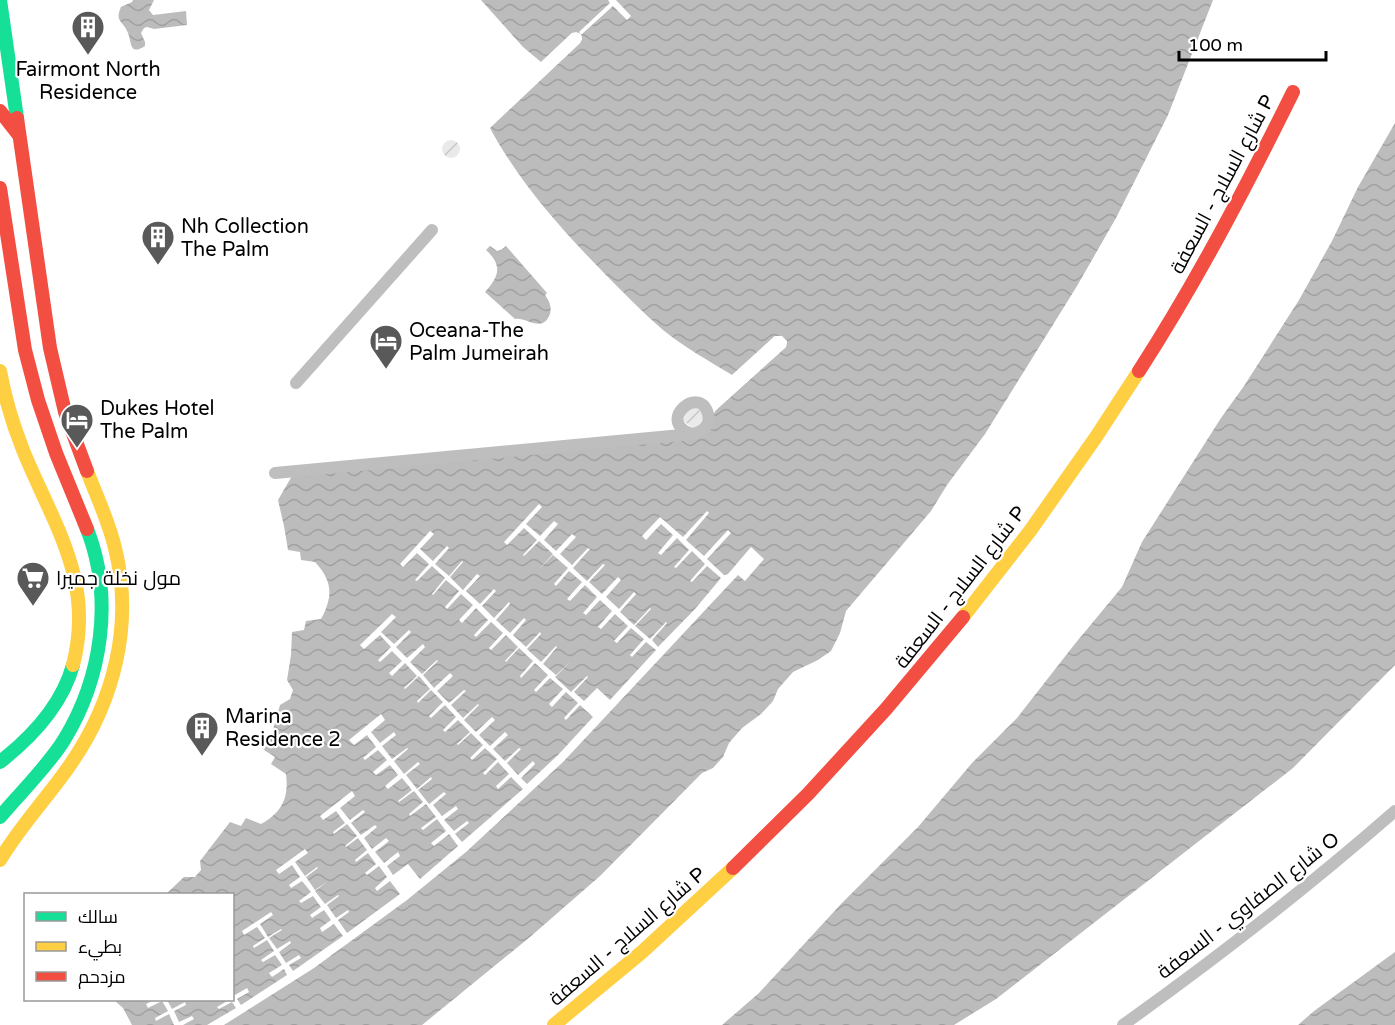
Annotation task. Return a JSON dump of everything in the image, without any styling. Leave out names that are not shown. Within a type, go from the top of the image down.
[{"type":"street","points":[[0,0],[50,348],[77,448],[114,545],[122,585],[123,618],[115,667],[99,714],[70,765],[22,824],[0,860]]},
{"type":"street","name":"شارع السلاج - السعفة P","points":[[554,1025],[663,934],[792,810],[898,696],[989,586],[1101,431],[1159,340],[1224,226],[1293,92]]},
{"type":"street","points":[[0,111],[19,135]]},
{"type":"street","points":[[0,188],[25,350],[38,400],[56,453],[91,540],[100,583],[101,626],[93,677],[73,725],[54,754],[0,817]]},
{"type":"street","points":[[296,383],[432,230]]},
{"type":"street","points":[[25,350],[43,298]]},
{"type":"street","points":[[0,371],[14,426],[28,463],[63,539],[75,576],[80,614],[76,654],[63,692],[32,741],[15,760],[0,772]]},
{"type":"street","points":[[275,473],[692,434]]},
{"type":"street","points":[[0,762],[22,744],[53,709]]},
{"type":"street","points":[[0,838],[25,806],[83,743]]},
{"type":"street","name":"شارع الصفاوي - السعفة O","points":[[1123,1025],[1248,932],[1395,811]]},
{"type":"shaded area","points":[[447,140],[455,140],[460,145],[458,156],[447,158],[442,153],[442,145]]},
{"type":"shaded area","points":[[697,407],[703,415],[702,420],[700,424],[691,427],[684,421],[685,411]]},
{"type":"water","points":[[133,0],[154,0],[149,10],[153,15],[186,11],[187,25],[144,28],[141,33],[145,46],[136,50],[132,47],[119,16],[121,7]]},
{"type":"water","points":[[481,0],[1213,0],[1168,115],[1116,218],[1077,286],[985,434],[947,485],[931,511],[846,611],[840,633],[831,651],[793,672],[778,689],[773,701],[761,714],[742,728],[729,743],[723,757],[713,768],[702,773],[600,876],[530,937],[422,1025],[132,1025],[123,1008],[115,1001],[234,1001],[234,893],[167,893],[184,877],[195,877],[201,870],[200,861],[230,822],[241,826],[246,818],[261,824],[279,809],[285,797],[286,774],[271,764],[275,757],[264,750],[280,705],[290,699],[293,690],[287,680],[292,632],[304,630],[306,621],[321,619],[329,596],[328,583],[315,562],[301,560],[300,552],[288,550],[278,500],[296,469],[705,429],[716,410],[786,347],[787,341],[775,336],[732,375],[663,330],[603,272],[556,222],[527,186],[490,128],[582,39],[581,34],[572,33],[541,62],[523,47]]},
{"type":"water","points":[[1395,123],[1395,665],[1293,768],[996,999],[954,1025],[722,1025],[759,993],[841,904],[918,827],[972,763],[1017,718],[1122,587],[1142,542],[1299,300],[1332,241],[1358,187]]},
{"type":"water","points":[[490,246],[497,251],[506,246],[547,293],[545,295],[551,311],[543,323],[515,319],[485,292],[497,271],[495,261],[486,250]]},
{"type":"water","points":[[1395,952],[1395,1025],[1298,1025],[1314,1011]]},
{"type":"pier","points":[[608,0],[616,0],[631,16],[627,20],[613,6],[581,34],[579,32],[610,3]]},
{"type":"pier","points":[[572,33],[581,34],[580,43],[488,129],[488,126],[577,41],[578,36],[574,36],[543,64],[539,64]]},
{"type":"pier","points":[[775,336],[782,336],[787,341],[786,347],[716,410],[715,407],[783,345],[781,339],[776,339],[734,377],[730,377]]},
{"type":"pier","points":[[539,504],[542,507],[526,524],[540,536],[554,521],[558,524],[544,540],[556,551],[572,534],[576,537],[560,554],[572,565],[588,548],[590,549],[573,568],[587,581],[603,564],[605,565],[589,582],[602,594],[618,577],[621,580],[606,597],[619,609],[634,592],[636,594],[620,612],[634,625],[650,608],[635,626],[650,639],[666,622],[652,640],[658,647],[721,578],[707,566],[692,582],[690,581],[705,564],[692,551],[676,568],[674,567],[689,550],[677,538],[661,555],[658,553],[673,535],[661,524],[646,540],[642,536],[660,517],[683,537],[707,511],[709,513],[686,540],[704,556],[728,530],[731,533],[707,559],[724,575],[728,574],[751,547],[764,559],[745,581],[738,575],[563,762],[466,852],[407,900],[314,968],[224,1025],[207,1025],[236,1008],[232,1002],[219,1009],[217,1007],[227,1001],[234,1001],[234,994],[247,988],[249,992],[237,999],[241,1005],[287,975],[284,969],[272,977],[269,973],[282,965],[275,955],[263,962],[261,960],[274,951],[267,940],[254,948],[253,946],[265,938],[257,927],[244,935],[242,931],[271,912],[273,915],[260,924],[268,937],[282,930],[269,938],[277,949],[290,941],[291,943],[279,952],[286,963],[299,955],[301,958],[289,965],[293,971],[343,936],[334,924],[322,932],[320,928],[331,920],[324,910],[312,918],[310,915],[321,907],[313,896],[301,903],[299,901],[311,892],[302,881],[291,888],[289,885],[300,877],[292,865],[279,874],[276,870],[305,849],[308,853],[295,862],[305,876],[318,868],[306,877],[315,890],[328,881],[315,891],[325,904],[339,896],[327,905],[336,918],[348,910],[349,912],[338,920],[347,933],[400,894],[390,881],[377,891],[375,888],[387,877],[379,866],[367,875],[365,873],[376,864],[368,853],[356,862],[355,860],[367,850],[358,838],[345,846],[357,836],[347,824],[334,834],[333,832],[345,823],[336,811],[323,820],[320,816],[352,791],[355,796],[340,808],[350,820],[363,810],[365,812],[351,823],[361,835],[375,825],[377,827],[364,838],[372,849],[386,838],[389,841],[375,852],[384,863],[398,852],[400,856],[387,866],[393,875],[408,864],[420,879],[458,846],[449,834],[434,846],[431,843],[446,831],[437,819],[423,830],[421,828],[436,817],[426,804],[410,816],[409,814],[423,802],[414,791],[399,802],[412,790],[402,778],[388,789],[385,786],[398,775],[390,765],[376,775],[373,772],[387,760],[378,750],[365,760],[363,758],[376,747],[367,735],[354,745],[349,740],[381,714],[385,720],[371,732],[380,743],[394,732],[396,735],[382,746],[392,759],[408,749],[394,761],[404,774],[418,762],[420,764],[406,775],[417,789],[431,777],[432,779],[418,790],[429,804],[444,792],[446,794],[433,805],[442,816],[456,806],[458,809],[444,820],[454,831],[467,821],[469,823],[455,834],[462,842],[523,789],[511,777],[498,789],[496,786],[509,774],[498,762],[485,775],[483,773],[497,759],[485,748],[472,760],[470,758],[483,745],[471,733],[457,744],[470,732],[458,720],[445,732],[443,730],[456,717],[445,705],[431,718],[429,716],[443,702],[431,690],[418,703],[417,701],[430,689],[419,676],[404,688],[417,676],[405,663],[392,676],[389,673],[402,661],[392,651],[380,662],[378,660],[391,647],[380,635],[364,649],[360,645],[392,614],[396,617],[381,632],[394,644],[409,630],[411,632],[396,647],[407,658],[423,644],[425,647],[410,662],[422,674],[438,661],[423,675],[434,688],[450,673],[453,676],[437,691],[449,703],[464,690],[466,691],[451,705],[463,718],[479,705],[464,720],[476,732],[492,717],[495,720],[479,735],[490,746],[505,732],[508,735],[493,749],[505,761],[519,748],[521,749],[507,763],[518,775],[533,761],[535,764],[521,778],[527,784],[593,717],[580,705],[566,720],[564,718],[578,703],[566,692],[552,707],[549,704],[563,689],[550,678],[536,692],[534,690],[548,675],[535,663],[521,678],[520,676],[533,661],[519,648],[506,662],[518,647],[506,635],[491,650],[489,648],[503,633],[491,622],[476,637],[474,635],[488,620],[476,608],[462,623],[459,620],[473,605],[461,594],[447,609],[445,607],[459,591],[446,580],[433,595],[445,578],[432,566],[417,581],[415,580],[429,564],[417,553],[403,567],[400,564],[430,531],[434,534],[420,549],[433,561],[447,546],[449,548],[435,564],[449,576],[462,561],[450,577],[463,590],[477,574],[480,576],[466,591],[480,604],[494,589],[496,591],[482,606],[494,618],[509,602],[510,604],[496,620],[510,633],[524,618],[526,620],[513,635],[526,647],[540,632],[541,634],[527,649],[541,662],[556,646],[543,664],[556,675],[570,662],[555,677],[571,692],[587,676],[574,692],[584,701],[597,688],[610,700],[656,650],[646,642],[632,657],[630,655],[644,639],[631,628],[617,643],[614,641],[628,626],[615,614],[601,629],[598,627],[612,611],[600,600],[586,615],[583,613],[597,597],[585,585],[570,601],[567,599],[582,582],[569,571],[556,586],[554,584],[568,568],[553,555],[539,569],[553,554],[539,541],[524,556],[537,540],[524,528],[507,545],[504,542]]},
{"type":"pier","points":[[152,1001],[162,1001],[148,1008],[146,1004]]},
{"type":"pier","points":[[162,1001],[168,1001],[172,1009],[185,1002],[186,1005],[174,1011],[179,1022],[192,1016],[194,1019],[183,1025],[174,1025],[169,1014],[156,1021],[155,1018],[168,1011]]},
{"type":"traffic: fast","points":[[0,0],[17,118]]},
{"type":"traffic: fast","points":[[0,817],[64,740],[87,691],[95,664],[102,610],[100,582],[87,529]]},
{"type":"traffic: fast","points":[[0,762],[34,731],[54,707],[73,665]]},
{"type":"traffic: slow","points":[[0,371],[19,441],[58,528],[75,579],[79,606],[78,634],[73,665]]},
{"type":"traffic: slow","points":[[963,617],[1030,531],[1139,371]]},
{"type":"traffic: slow","points":[[0,860],[16,835],[53,789],[85,741],[109,689],[116,661],[121,633],[120,577],[110,529],[87,471]]},
{"type":"traffic: slow","points":[[554,1025],[642,952],[733,868]]},
{"type":"traffic: jam","points":[[1139,371],[1220,233],[1293,92]]},
{"type":"traffic: jam","points":[[0,111],[18,134]]},
{"type":"traffic: jam","points":[[17,118],[50,348],[65,412],[87,471]]},
{"type":"traffic: jam","points":[[0,188],[25,350],[38,400],[56,453],[87,529]]},
{"type":"traffic: jam","points":[[733,868],[808,794],[886,709],[963,617]]},
{"type":"place","name":"Fairmont North Residence","points":[[88,56]]},
{"type":"place","name":"Nh Collection The Palm","points":[[158,266]]},
{"type":"place","name":"Oceana-The Palm Jumeirah","points":[[386,370]]},
{"type":"place","name":"Dukes Hotel The Palm","points":[[77,449]]},
{"type":"place","name":"مول نخلة جميرا","points":[[33,607]]},
{"type":"place","name":"Marina Residence 2","points":[[202,757]]}]
